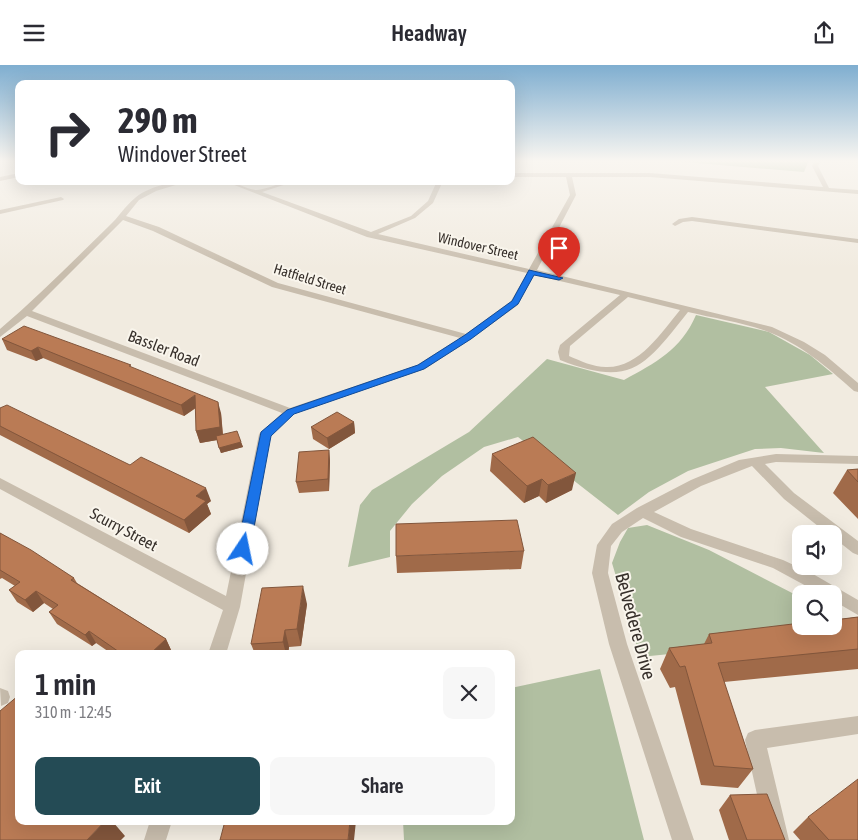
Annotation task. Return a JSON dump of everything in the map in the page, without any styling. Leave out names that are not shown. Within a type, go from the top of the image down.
[{"type":"street","points":[[0,334],[122,217],[137,199],[142,196]]},
{"type":"street","name":"Windover Street","points":[[265,196],[370,235],[754,325],[792,338],[820,357],[858,389]]},
{"type":"street","points":[[370,235],[413,217],[431,202],[434,196]]},
{"type":"street","points":[[218,650],[232,607],[265,434],[290,412],[421,367],[468,337],[515,303],[572,196]]},
{"type":"street","points":[[0,212],[61,199]]},
{"type":"street","name":"Hatfield Street","points":[[122,217],[156,229],[275,285],[468,337]]},
{"type":"street","points":[[675,224],[681,220],[692,219],[858,241]]},
{"type":"street","points":[[626,294],[616,305],[598,317],[565,345],[564,358],[596,371],[611,372],[628,368],[644,357],[685,309]]},
{"type":"street","name":"Bassler Road","points":[[26,311],[290,412]]},
{"type":"street","name":"Belvedere Drive","points":[[683,840],[618,644],[600,573],[604,545],[617,528],[642,512],[704,479],[733,467],[756,461],[792,458],[858,460]]},
{"type":"street","points":[[756,461],[789,496],[858,549]]},
{"type":"street","name":"Scurry Street","points":[[0,483],[232,607]]},
{"type":"street","points":[[642,512],[686,533],[778,564],[808,578],[858,608]]},
{"type":"street","points":[[778,840],[755,740],[858,725]]},
{"type":"street","points":[[155,840],[160,825]]},
{"type":"green space","points":[[696,315],[769,332],[810,355],[833,374],[765,387],[824,453],[781,448],[755,449],[688,471],[649,492],[618,515],[518,437],[484,447],[442,476],[412,504],[390,531],[390,557],[348,567],[360,505],[372,490],[469,432],[547,359],[624,380],[646,368],[675,346],[683,338]]},
{"type":"green space","points":[[647,525],[709,550],[792,593],[792,635],[833,635],[768,644],[640,657],[612,563],[628,528]]},
{"type":"green space","points":[[600,669],[644,840],[404,840],[403,825],[515,825],[515,687]]},
{"type":"building","points":[[24,326],[131,365],[129,366],[218,402],[220,427],[196,431],[195,395],[181,405],[38,347],[31,351],[2,339]]},
{"type":"building","points":[[7,405],[130,465],[141,457],[206,488],[196,496],[206,501],[184,520],[0,426],[0,408]]},
{"type":"building","points":[[337,412],[354,422],[327,438],[311,427]]},
{"type":"building","points":[[237,431],[241,442],[219,448],[216,436]]},
{"type":"building","points":[[533,437],[576,473],[548,485],[542,479],[527,486],[492,454]]},
{"type":"building","points":[[329,450],[328,479],[296,482],[299,452]]},
{"type":"building","points":[[858,469],[858,482],[847,470]]},
{"type":"building","points":[[517,520],[524,551],[396,556],[396,524]]},
{"type":"building","points":[[0,533],[31,550],[74,578],[71,580],[166,639],[154,650],[116,650],[89,631],[85,635],[49,612],[58,605],[36,591],[25,600],[9,590],[20,582],[0,570]]},
{"type":"building","points":[[303,586],[297,629],[285,630],[283,642],[251,644],[262,588]]},
{"type":"building","points":[[858,617],[858,649],[718,663],[753,769],[714,766],[685,666],[680,667],[669,648],[712,643],[709,634],[792,624],[792,635],[842,635],[842,619]]},
{"type":"building","points":[[15,698],[15,825],[101,825],[87,840],[0,840],[0,711]]},
{"type":"building","points":[[858,779],[858,840],[829,840],[808,817]]},
{"type":"building","points":[[767,794],[785,840],[747,840],[730,795]]},
{"type":"building","points":[[224,825],[350,825],[348,840],[220,840]]},
{"type":"route","points":[[243,549],[265,434],[290,412],[421,367],[468,337],[515,303],[532,272],[559,278]]}]
